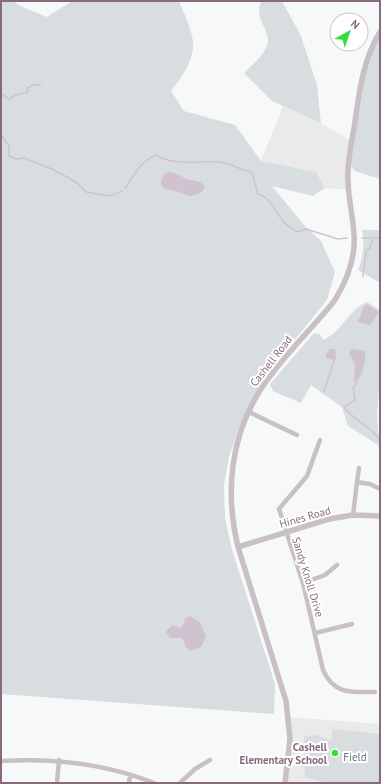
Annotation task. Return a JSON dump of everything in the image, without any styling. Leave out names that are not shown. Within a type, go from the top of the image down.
[{"type":"street","name":"Cashell Road","points":[[285,783],[290,739],[286,702],[232,524],[230,493],[232,474],[240,433],[260,390],[270,376],[335,300],[342,288],[350,267],[354,253],[354,233],[348,180],[348,163],[363,71],[372,46],[380,32]]},
{"type":"street","points":[[249,412],[297,435]]},
{"type":"street","name":"Sandy Knoll Drive","points":[[320,440],[307,476],[279,509],[285,533],[303,583],[323,670],[332,684],[347,692],[375,692]]},
{"type":"street","points":[[353,516],[359,468]]},
{"type":"street","points":[[357,482],[370,484],[380,489]]},
{"type":"street","name":"Hines Road","points":[[238,547],[329,520],[353,516],[380,516]]},
{"type":"street","points":[[303,583],[325,574],[337,565]]},
{"type":"street","points":[[315,633],[352,624]]},
{"type":"street","points":[[1,761],[31,759],[59,760],[94,765],[154,783]]},
{"type":"street","points":[[57,783],[59,760]]},
{"type":"street","points":[[180,783],[195,769],[210,760]]},
{"type":"street","points":[[129,783],[130,775]]},
{"type":"shaded area","points":[[283,106],[321,123],[352,141],[349,190],[325,188],[316,172],[261,161]]},
{"type":"shaded area","points":[[169,172],[199,182],[205,187],[202,192],[193,196],[165,189],[161,184],[161,181],[165,173]]},
{"type":"shaded area","points":[[366,304],[379,312],[370,325],[357,322]]},
{"type":"shaded area","points":[[329,349],[335,349],[336,359],[334,361],[325,357]]},
{"type":"shaded area","points":[[352,349],[365,351],[364,367],[356,382],[354,380],[355,364],[349,353]]},
{"type":"shaded area","points":[[190,616],[200,622],[206,637],[201,647],[190,651],[186,647],[182,638],[170,638],[166,632],[172,625],[181,628],[186,618]]},
{"type":"shaded area","name":"Cashell Elementary School","points":[[288,717],[380,724],[380,783],[285,783]]},
{"type":"green space","points":[[1,1],[13,1],[18,5],[47,17],[72,1],[179,1],[189,25],[193,49],[188,66],[171,91],[184,111],[235,125],[261,161],[316,172],[325,188],[313,196],[272,186],[305,226],[321,241],[335,272],[327,300],[267,374],[248,406],[229,457],[224,485],[225,518],[232,550],[275,684],[274,714],[1,694]]},
{"type":"green space","points":[[262,1],[282,1],[301,36],[317,85],[321,123],[272,101],[244,73],[263,54],[267,45],[267,35],[259,11]]},
{"type":"green space","points":[[380,32],[380,179],[355,171],[348,163],[363,71]]},
{"type":"green space","points":[[362,230],[380,230],[380,283],[358,270],[363,250]]},
{"type":"green space","points":[[367,302],[380,310],[380,381],[377,414],[380,452],[378,445],[348,426],[342,407],[311,385],[301,403],[273,391],[270,384],[314,333],[320,334],[323,340],[330,336],[336,332],[354,310]]},
{"type":"green space","name":"Field","points":[[333,729],[380,734],[380,783],[326,783],[305,777],[304,736],[316,735],[331,740]]},
{"type":"waterway","points":[[1,94],[9,99],[16,95],[28,92],[27,88],[33,85],[41,85]]},
{"type":"waterway","points":[[1,135],[9,146],[9,156],[16,159],[24,158],[52,169],[76,182],[86,192],[110,196],[122,191]]},
{"type":"waterway","points":[[125,188],[142,165],[156,155],[164,159],[179,162],[220,162],[252,172],[258,194],[265,197],[270,202],[285,223],[291,228],[299,232],[306,229],[338,239],[347,238]]},
{"type":"waterway","points":[[362,238],[380,238]]},
{"type":"waterway","points":[[363,277],[366,251],[370,248],[373,238]]},
{"type":"waterway","points":[[324,391],[334,361]]},
{"type":"waterway","points":[[356,382],[357,383],[353,388],[355,400],[344,407],[352,416],[372,431],[380,440]]},
{"type":"place","name":"Cashell Elementary School","points":[[335,753]]}]
